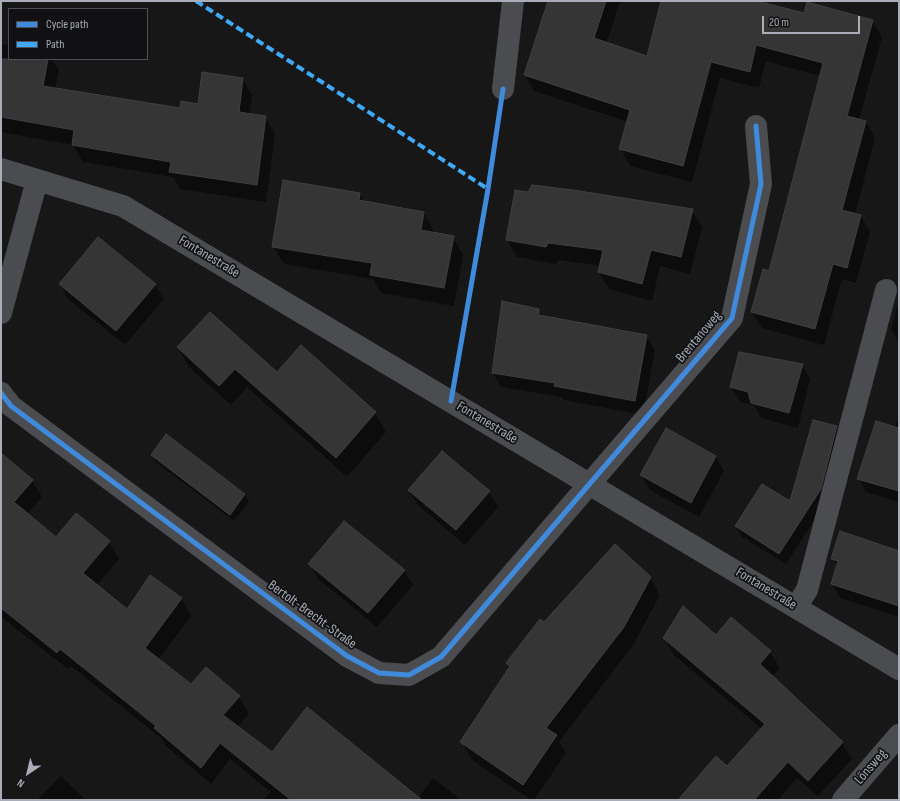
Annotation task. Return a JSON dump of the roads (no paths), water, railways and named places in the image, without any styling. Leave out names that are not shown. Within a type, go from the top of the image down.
[{"type":"street","points":[[503,89],[513,1]]},
{"type":"street","name":"Brentanoweg","points":[[589,483],[732,318],[761,184],[756,126]]},
{"type":"street","name":"Fontanestraße","points":[[1,169],[124,206],[899,668]]},
{"type":"street","points":[[1,313],[37,180]]},
{"type":"street","points":[[796,607],[807,590],[886,290]]},
{"type":"street","name":"Bertolt-Brecht-Straße","points":[[1,393],[11,406],[347,656],[379,673],[410,675],[441,657],[589,483]]},
{"type":"street","name":"Lönsweg","points":[[843,800],[899,735]]}]
